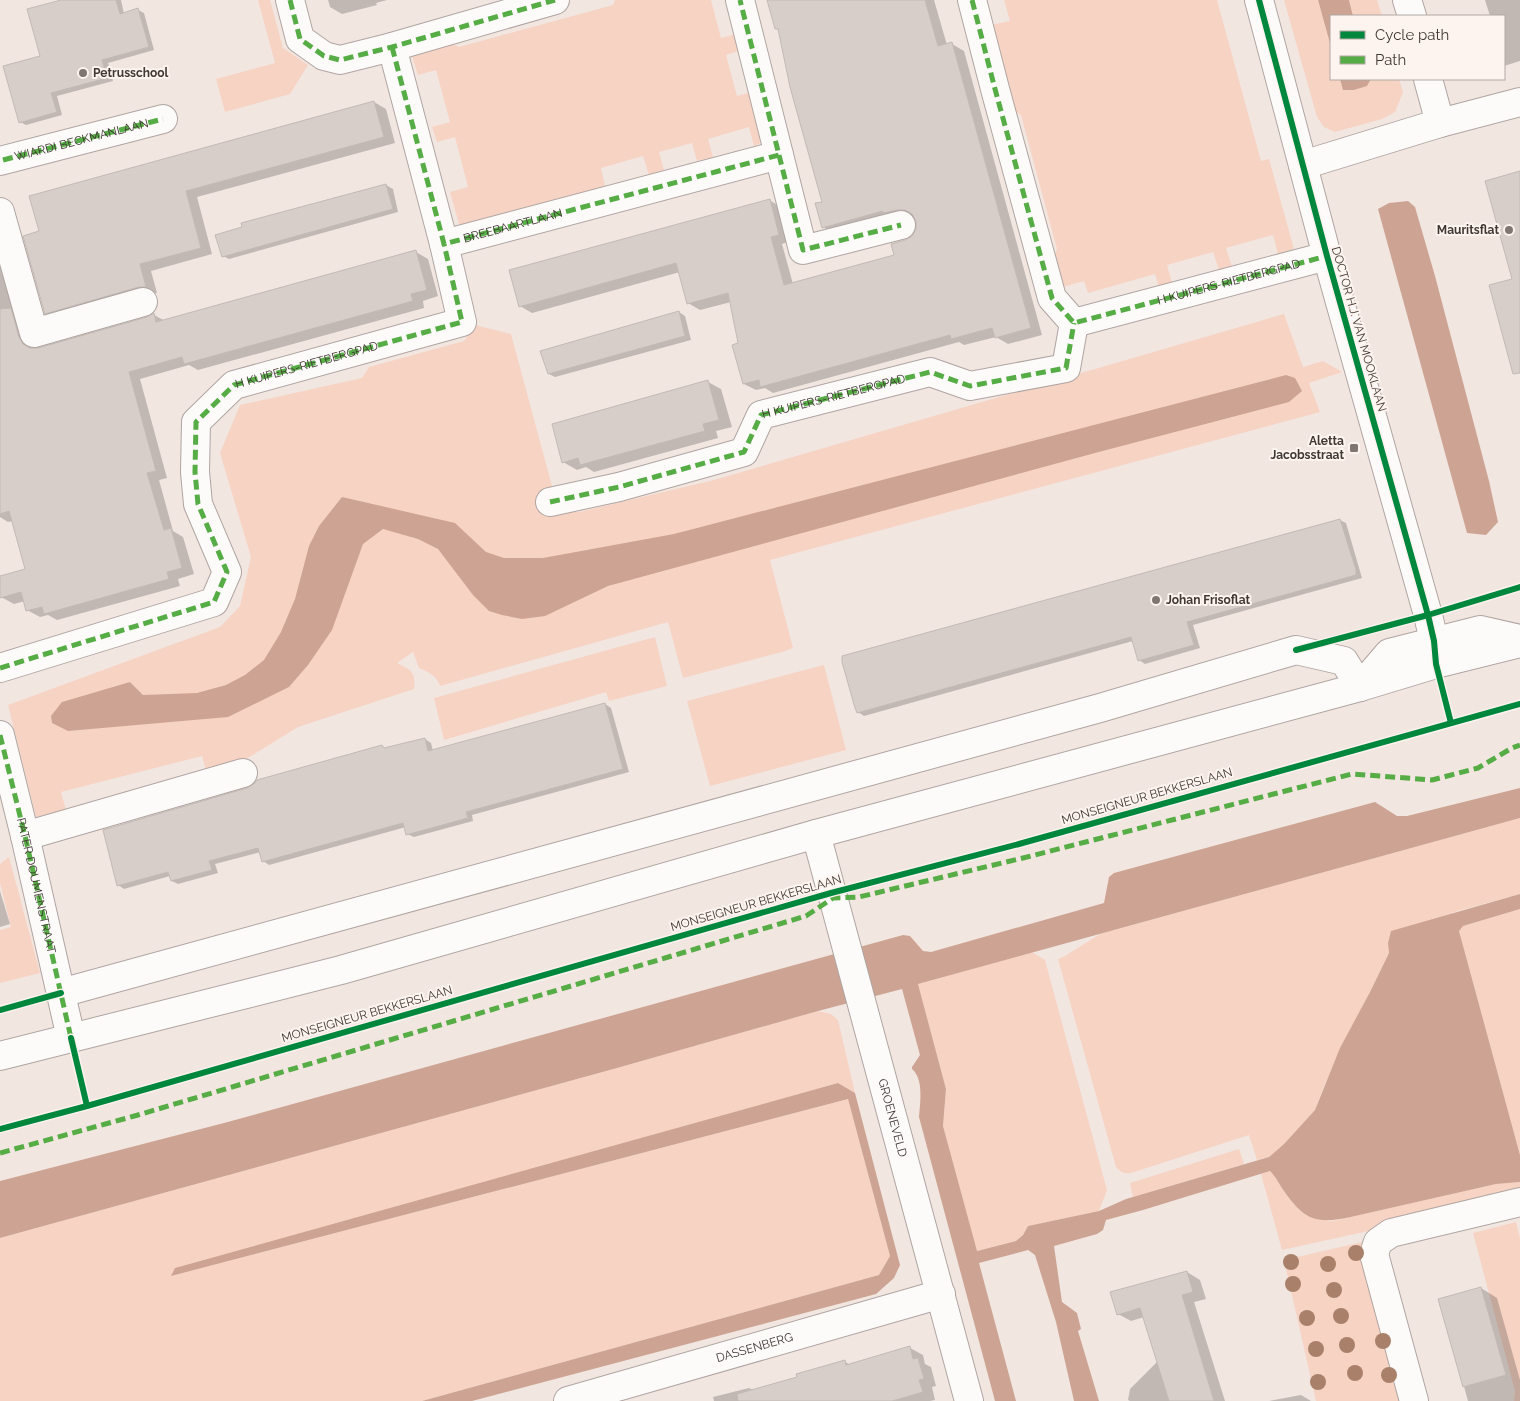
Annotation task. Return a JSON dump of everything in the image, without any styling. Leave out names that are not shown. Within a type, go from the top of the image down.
[{"type":"street","points":[[290,0],[300,39],[324,56],[340,60],[555,0]]},
{"type":"street","points":[[740,0],[803,250],[901,225]]},
{"type":"street","points":[[972,0],[1052,298],[1074,323]]},
{"type":"street","name":"DOCTOR H.J. VAN MOOKLAAN","points":[[1259,0],[1327,256],[1425,605],[1435,652]]},
{"type":"street","points":[[1407,0],[1412,15]]},
{"type":"street","points":[[392,47],[444,244]]},
{"type":"street","points":[[1428,80],[1440,123]]},
{"type":"street","points":[[1303,165],[1440,123],[1520,102]]},
{"type":"street","name":"WIARDI BECKMANLAAN","points":[[0,160],[162,119]]},
{"type":"street","name":"BREEBAARTLAAN","points":[[444,244],[779,155]]},
{"type":"street","points":[[0,212],[34,333],[143,302]]},
{"type":"street","name":"H KUIPERS-RIETBERGPAD","points":[[0,668],[214,602],[227,572],[198,504],[195,472],[196,422],[234,385],[462,322],[444,244]]},
{"type":"street","name":"H KUIPERS-RIETBERGPAD","points":[[550,502],[619,487],[744,452],[761,415],[930,372],[970,386],[1066,368],[1074,323],[1327,256]]},
{"type":"street","points":[[0,1056],[341,970],[816,834],[1360,687],[1480,630],[1520,639]]},
{"type":"street","points":[[1435,652],[1520,643]]},
{"type":"street","points":[[61,993],[1100,708],[1296,650],[1344,660],[1360,687]]},
{"type":"street","name":"PATER DOUMENSTRAAT","points":[[0,735],[5,774],[25,836],[71,1038]]},
{"type":"street","points":[[25,836],[243,773]]},
{"type":"street","name":"GROENEVELD","points":[[816,834],[969,1401]]},
{"type":"street","points":[[1414,1401],[1374,1254],[1378,1242],[1391,1233],[1520,1202]]},
{"type":"street","name":"DASSENBERG","points":[[568,1401],[941,1294]]},
{"type":"shaded area","points":[[258,0],[270,0],[283,48],[308,65],[290,94],[225,112],[216,79],[275,63]]},
{"type":"shaded area","points":[[615,0],[711,0],[721,38],[740,33],[744,49],[726,55],[737,96],[756,91],[765,125],[761,143],[754,146],[749,127],[708,139],[713,157],[697,161],[692,143],[659,152],[664,170],[649,175],[643,156],[601,168],[605,186],[597,188],[591,194],[478,226],[459,224],[450,192],[468,187],[455,137],[437,142],[432,127],[450,122],[436,70],[418,75],[412,56],[417,49],[446,41],[459,47],[613,5]]},
{"type":"shaded area","points":[[1004,0],[1217,0],[1261,161],[1269,159],[1294,249],[1278,254],[1273,235],[1226,248],[1232,267],[1219,270],[1213,252],[1167,265],[1172,283],[1159,287],[1155,274],[1088,293],[1084,281],[1059,288],[1052,261],[1057,249],[1021,115],[1010,108],[991,25],[1010,21]]},
{"type":"shaded area","points":[[1284,0],[1318,0],[1330,43],[1330,80],[1340,80],[1343,89],[1354,90],[1367,86],[1370,80],[1399,80],[1403,92],[1395,112],[1382,119],[1335,132],[1324,127],[1317,117]]},
{"type":"shaded area","points":[[1318,0],[1349,0],[1353,15],[1330,15],[1330,43]]},
{"type":"shaded area","points":[[1349,0],[1377,0],[1382,15],[1353,15]]},
{"type":"shaded area","points":[[1340,80],[1370,80],[1367,86],[1354,90],[1343,90]]},
{"type":"shaded area","points":[[1408,201],[1415,207],[1435,276],[1489,481],[1498,522],[1486,535],[1467,533],[1378,209],[1389,203]]},
{"type":"shaded area","points":[[1284,314],[1303,367],[1323,361],[1342,372],[1309,383],[1320,412],[770,560],[793,648],[683,678],[668,622],[440,686],[434,677],[419,668],[413,652],[397,663],[412,672],[414,689],[298,727],[238,764],[207,774],[202,756],[61,792],[66,810],[36,817],[8,705],[220,627],[240,606],[251,557],[220,453],[240,405],[362,378],[369,367],[464,341],[475,325],[511,334],[559,512],[579,512],[714,480]]},
{"type":"shaded area","points":[[1286,375],[1295,378],[1302,391],[1289,402],[608,586],[545,616],[522,619],[489,611],[473,595],[438,549],[418,539],[383,529],[363,544],[332,630],[308,665],[289,687],[228,717],[68,731],[52,723],[51,716],[62,702],[130,682],[143,695],[197,693],[226,685],[245,675],[264,660],[281,632],[295,599],[309,546],[319,526],[342,497],[455,523],[486,552],[504,558],[543,558],[674,534]]},
{"type":"shaded area","points":[[655,637],[667,686],[609,701],[606,692],[444,740],[434,698]]},
{"type":"shaded area","points":[[824,665],[846,750],[710,786],[687,701]]},
{"type":"shaded area","points":[[1520,788],[1520,818],[918,984],[946,1089],[943,1126],[977,1251],[1016,1241],[1023,1235],[1028,1226],[1099,1211],[1126,1199],[1269,1157],[1284,1144],[1315,1110],[1340,1048],[1389,953],[1388,943],[1391,931],[1520,894],[1520,909],[1463,926],[1459,931],[1520,1155],[1520,1182],[1496,1184],[1343,1219],[1323,1220],[1314,1218],[1299,1210],[1270,1171],[1106,1220],[1103,1230],[1097,1234],[1054,1246],[1062,1302],[1077,1313],[1081,1329],[1078,1331],[1099,1401],[1074,1401],[1056,1322],[1035,1255],[1028,1250],[979,1263],[1016,1401],[995,1401],[919,1117],[920,1085],[912,1067],[920,1055],[902,989],[0,1238],[0,1181],[224,1123],[903,935],[910,936],[923,951],[931,952],[1104,903],[1109,877],[1114,873],[1375,802],[1397,816],[1407,816]]},
{"type":"shaded area","points":[[1520,818],[1520,894],[1454,912],[1388,943],[1389,953],[1324,1086],[1315,1110],[1284,1144],[1269,1157],[1257,1160],[1249,1135],[1131,1173],[1122,1172],[1116,1167],[1058,959],[1100,934]]},
{"type":"shaded area","points":[[9,857],[40,973],[0,983],[0,930],[11,927],[0,883],[0,864]]},
{"type":"shaded area","points":[[1520,909],[1520,1155],[1459,931],[1463,926]]},
{"type":"shaded area","points":[[1032,952],[1045,960],[1107,1190],[1099,1211],[1028,1226],[1023,1235],[1016,1241],[976,1251],[943,1126],[946,1089],[918,984]]},
{"type":"shaded area","points":[[818,1011],[831,1014],[838,1020],[855,1093],[838,1083],[171,1276],[848,1099],[890,1256],[879,1275],[422,1401],[0,1401],[0,1238]]},
{"type":"shaded area","points":[[838,1083],[855,1093],[900,1265],[894,1278],[876,1294],[472,1401],[422,1401],[879,1275],[890,1256],[848,1099],[171,1276],[175,1268]]},
{"type":"shaded area","points":[[1239,1149],[1244,1164],[1133,1197],[1130,1183]]},
{"type":"shaded area","points":[[1270,1171],[1299,1209],[1309,1216],[1332,1221],[1496,1184],[1520,1182],[1520,1193],[1373,1230],[1282,1250],[1261,1174]]},
{"type":"shaded area","points":[[1516,1222],[1520,1238],[1520,1401],[1514,1401],[1515,1391],[1473,1233]]},
{"type":"shaded area","points":[[1367,1241],[1406,1401],[1316,1401],[1284,1260]]},
{"type":"building","points":[[61,0],[116,0],[120,14],[138,8],[149,47],[102,60],[107,78],[51,93],[57,112],[19,123],[3,66],[40,56],[27,9]]},
{"type":"building","points":[[767,0],[925,0],[938,46],[952,42],[1031,328],[995,338],[992,328],[951,339],[950,335],[760,387],[759,380],[743,384],[732,345],[738,343],[728,293],[687,304],[676,263],[519,307],[509,270],[770,199],[779,235],[771,237],[784,285],[894,255],[891,244],[912,236],[916,229],[916,221],[912,214],[905,210],[883,213],[883,211],[822,228],[815,203],[822,202],[790,87],[778,29],[775,29]]},
{"type":"building","points":[[374,101],[384,137],[186,191],[201,248],[140,264],[146,287],[139,287],[45,314],[23,236],[39,231],[29,196]]},
{"type":"building","name":"Mauritsflat","points":[[1520,171],[1520,373],[1513,374],[1489,285],[1512,279],[1485,181]]},
{"type":"building","points":[[386,184],[393,209],[222,257],[215,235],[242,227],[241,223]]},
{"type":"building","points":[[416,250],[427,290],[411,294],[413,301],[184,364],[182,357],[129,372],[156,471],[147,473],[164,530],[171,528],[182,568],[167,572],[169,579],[44,614],[42,607],[26,611],[21,592],[0,598],[0,576],[25,569],[9,511],[0,514],[0,309],[11,308],[19,337],[23,344],[30,348],[38,348],[147,317],[154,313],[156,322]]},
{"type":"building","points":[[679,311],[685,336],[548,374],[540,351]]},
{"type":"building","points":[[708,380],[719,420],[703,424],[705,431],[580,465],[578,458],[562,463],[552,424]]},
{"type":"building","name":"Johan Frisoflat","points":[[1340,519],[1356,575],[1187,622],[1194,645],[1138,661],[1131,637],[857,713],[855,708],[842,656]]},
{"type":"building","points":[[605,703],[623,769],[466,812],[468,818],[406,835],[403,823],[262,862],[258,848],[209,861],[212,870],[171,881],[168,872],[117,886],[103,830],[247,788],[257,780],[382,745],[384,748],[425,738],[428,751]]},
{"type":"building","points":[[1187,1271],[1193,1292],[1182,1295],[1214,1401],[1169,1401],[1140,1308],[1117,1315],[1110,1292]]},
{"type":"building","points":[[1481,1287],[1506,1375],[1463,1387],[1438,1299]]},
{"type":"building","points":[[910,1346],[913,1359],[918,1358],[924,1379],[919,1380],[923,1392],[892,1401],[738,1401],[737,1394],[797,1377],[796,1374],[845,1360],[846,1365]]},
{"type":"marked path","points":[[290,0],[300,39],[324,56],[340,60],[555,0]]},
{"type":"marked path","points":[[392,47],[444,244],[779,155],[740,0]]},
{"type":"marked path","points":[[972,0],[1052,298],[1074,323],[1327,256]]},
{"type":"marked path","points":[[3,160],[163,119]]},
{"type":"marked path","points":[[779,155],[803,250],[901,225]]},
{"type":"marked path","points":[[0,668],[214,602],[227,572],[198,504],[195,472],[196,422],[234,385],[462,322],[444,244]]},
{"type":"marked path","points":[[550,502],[619,487],[744,452],[761,415],[930,372],[970,386],[1066,368],[1074,323]]},
{"type":"marked path","points":[[0,735],[71,1038]]},
{"type":"marked path","points":[[0,1153],[138,1115],[806,916],[833,898],[859,897],[1023,858],[1352,774],[1432,780],[1478,768],[1520,745]]},
{"type":"cycle path","points":[[1259,0],[1327,256],[1428,615],[1434,641],[1436,664],[1451,723]]},
{"type":"cycle path","points":[[1296,650],[1428,615],[1520,587]]},
{"type":"cycle path","name":"MONSEIGNEUR BEKKERSLAAN","points":[[0,1129],[87,1106],[831,893],[1019,844],[1520,704]]},
{"type":"cycle path","points":[[0,1010],[61,993]]},
{"type":"cycle path","points":[[71,1038],[87,1106]]},
{"type":"place","name":"Petrusschool","points":[[83,73]]},
{"type":"place","name":"Mauritsflat","points":[[1509,230]]},
{"type":"place","name":"Aletta Jacobsstraat","points":[[1354,448]]},
{"type":"place","name":"Johan Frisoflat","points":[[1156,600]]}]
